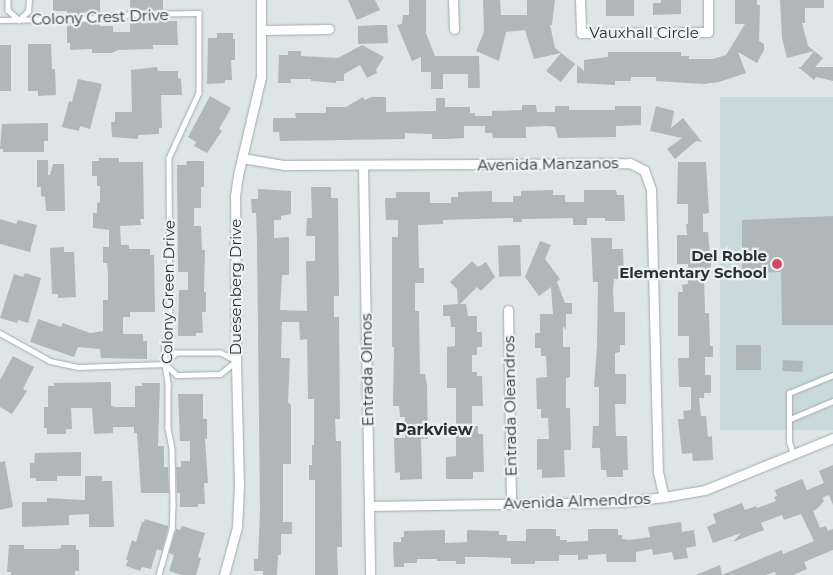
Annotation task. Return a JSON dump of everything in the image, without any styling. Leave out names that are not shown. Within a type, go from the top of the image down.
[{"type":"street","name":"Duesenberg Drive","points":[[224,575],[237,527],[239,486],[236,360],[236,196],[242,158],[261,77],[261,0]]},
{"type":"street","points":[[453,0],[454,29]]},
{"type":"street","name":"Vauxhall Circle","points":[[580,0],[581,33],[708,32],[708,0]]},
{"type":"street","points":[[262,30],[329,28]]},
{"type":"street","name":"Avenida Manzanos","points":[[242,158],[284,165],[630,163],[644,170],[651,189],[658,472],[664,497]]},
{"type":"street","name":"Entrada Olmos","points":[[363,166],[370,575]]},
{"type":"street","name":"Entrada Oleandros","points":[[508,310],[511,503]]},
{"type":"street","name":"Avenida Almendros","points":[[369,506],[622,502],[664,497],[705,490],[833,438]]},
{"type":"lane","points":[[8,0],[8,10],[19,20],[28,11],[28,0]]},
{"type":"lane","name":"Colony Crest Drive","points":[[0,20],[112,18],[130,14],[199,13]]},
{"type":"lane","name":"Colony Green Drive","points":[[158,575],[172,529],[173,505],[172,448],[168,428],[168,384],[165,364],[165,346],[170,327],[169,158],[199,93],[199,13]]},
{"type":"lane","points":[[0,333],[50,361],[79,367],[165,364],[176,353],[220,353],[236,360],[220,374],[177,375],[165,364]]},
{"type":"lane","points":[[793,454],[789,442],[789,393],[833,375]]},
{"type":"lane","points":[[790,419],[833,401]]},
{"type":"shaded area","name":"Del Roble Elementary School","points":[[720,97],[833,97],[833,430],[720,430]]},
{"type":"building","points":[[53,0],[100,0],[100,14],[67,15],[67,11],[53,11]]},
{"type":"building","points":[[130,0],[163,0],[163,10],[130,10]]},
{"type":"building","points":[[348,0],[375,0],[380,10],[357,20]]},
{"type":"building","points":[[409,0],[426,0],[426,33],[435,56],[479,56],[480,88],[468,88],[468,74],[443,74],[443,89],[431,89],[431,72],[421,72],[421,57],[412,61],[397,25],[402,24],[403,15],[409,15]]},
{"type":"building","points":[[483,0],[500,0],[501,15],[527,15],[527,0],[555,0],[552,25],[550,25],[555,48],[575,64],[561,82],[546,71],[561,53],[534,59],[525,30],[506,32],[499,61],[476,51],[484,32]]},
{"type":"building","points":[[606,0],[634,0],[634,16],[606,16]]},
{"type":"building","points":[[661,0],[681,0],[681,14],[653,15],[653,3],[661,3]]},
{"type":"building","points":[[735,0],[757,0],[757,5],[760,5],[759,41],[764,44],[764,50],[757,63],[738,52],[746,73],[719,82],[704,84],[656,81],[656,77],[631,77],[631,81],[615,81],[615,85],[577,83],[577,65],[584,71],[584,60],[608,57],[608,52],[681,52],[681,56],[689,56],[689,59],[713,59],[726,55],[745,24],[735,24]]},
{"type":"building","points":[[780,0],[824,0],[824,8],[805,8],[805,23],[802,23],[808,46],[823,58],[815,67],[833,67],[833,81],[816,77],[814,80],[798,67],[801,67],[814,51],[787,58],[782,38]]},
{"type":"building","points":[[130,18],[164,18],[164,21],[177,21],[178,45],[153,45],[153,49],[118,50],[112,53],[92,53],[92,49],[70,50],[70,43],[67,43],[67,23],[100,22],[100,26],[113,26],[113,32],[130,32]]},
{"type":"building","points":[[387,25],[388,43],[358,44],[358,26]]},
{"type":"building","points":[[217,33],[233,33],[233,39],[235,39],[235,60],[231,60],[232,80],[225,80],[225,83],[207,84],[208,38],[217,38]]},
{"type":"building","points":[[28,44],[51,44],[52,69],[55,69],[56,95],[38,96],[38,91],[28,91]]},
{"type":"building","points":[[0,45],[11,45],[11,91],[0,91]]},
{"type":"building","points":[[362,45],[384,57],[376,70],[377,73],[367,78],[360,65],[344,74],[344,81],[336,81],[336,83],[311,81],[311,79],[290,79],[291,83],[278,83],[279,55],[288,55],[288,51],[301,51],[301,56],[338,58]]},
{"type":"building","points":[[157,67],[158,71],[178,71],[178,78],[181,79],[182,95],[161,95],[162,128],[159,128],[159,134],[138,135],[138,139],[112,137],[111,122],[115,122],[115,112],[132,112],[131,70]]},
{"type":"building","points":[[78,79],[102,84],[90,129],[80,126],[79,131],[62,127],[69,101],[72,102]]},
{"type":"building","points":[[210,96],[231,108],[219,129],[222,131],[207,153],[194,146],[196,142],[188,137]]},
{"type":"building","points":[[363,97],[365,100],[371,97],[386,97],[386,112],[436,111],[436,98],[445,98],[445,107],[470,107],[470,113],[475,113],[475,116],[492,116],[492,111],[522,110],[522,105],[536,105],[537,112],[555,112],[555,106],[569,106],[569,110],[615,110],[615,106],[641,106],[641,125],[616,126],[616,137],[558,138],[555,127],[547,126],[526,127],[526,138],[493,138],[492,133],[485,133],[485,126],[464,126],[464,138],[446,139],[432,139],[432,134],[405,133],[405,139],[280,141],[279,132],[273,132],[273,118],[296,118],[295,113],[326,113],[326,107],[346,107]]},
{"type":"building","points":[[656,106],[674,111],[671,128],[683,118],[702,142],[696,141],[675,159],[667,149],[682,138],[650,131]]},
{"type":"building","points":[[48,123],[48,141],[44,141],[44,152],[3,152],[3,149],[0,149],[2,124]]},
{"type":"building","points":[[99,158],[119,158],[119,162],[143,162],[144,219],[140,219],[141,225],[120,226],[121,245],[129,245],[129,249],[150,249],[150,255],[154,255],[155,312],[130,312],[130,317],[123,317],[123,334],[143,334],[143,341],[147,341],[147,359],[101,358],[100,349],[78,347],[74,357],[30,342],[38,319],[61,327],[63,323],[90,333],[103,331],[103,300],[108,300],[108,273],[107,263],[103,263],[103,247],[109,247],[109,230],[93,228],[93,213],[97,213],[97,203],[100,202],[100,186],[97,186],[97,176],[92,176],[92,161],[99,161]]},
{"type":"building","points":[[37,160],[48,160],[48,175],[50,175],[53,164],[64,164],[65,211],[46,211],[45,197],[41,196],[41,187],[37,187]]},
{"type":"building","points":[[186,161],[204,161],[204,187],[201,187],[201,208],[194,208],[194,226],[201,226],[202,250],[205,250],[204,292],[206,292],[206,312],[202,312],[203,333],[196,333],[196,336],[178,336],[179,290],[188,290],[188,272],[178,272],[177,165],[187,165]]},
{"type":"building","points":[[678,162],[706,162],[709,213],[703,214],[703,232],[708,232],[711,264],[709,275],[704,275],[705,313],[709,313],[710,346],[713,346],[713,357],[705,357],[705,375],[711,375],[711,393],[704,393],[704,398],[699,398],[701,416],[706,416],[708,437],[712,436],[713,460],[693,461],[692,453],[682,454],[678,419],[684,419],[683,411],[691,410],[691,387],[679,387],[678,358],[689,358],[689,336],[678,336],[678,292],[683,292],[682,285],[688,284],[688,264],[677,264],[677,235],[687,235],[688,204],[677,204]]},
{"type":"building","points":[[311,187],[331,187],[331,198],[338,198],[339,296],[334,296],[334,317],[339,317],[340,419],[335,419],[336,441],[341,441],[342,547],[337,547],[338,575],[315,575],[315,480],[309,480],[309,465],[312,465],[312,445],[314,445],[314,399],[308,399],[307,339],[300,340],[299,322],[282,322],[281,358],[290,358],[288,402],[291,405],[291,464],[283,464],[283,522],[292,522],[292,534],[281,534],[281,555],[278,555],[277,575],[263,575],[263,571],[254,571],[254,559],[258,559],[260,511],[257,240],[256,213],[252,213],[251,199],[258,199],[258,189],[291,191],[291,214],[281,216],[281,220],[274,220],[274,238],[289,237],[289,275],[282,275],[280,310],[307,311],[306,261],[315,261],[315,236],[306,236],[307,218],[312,218]]},
{"type":"building","points":[[553,190],[553,195],[565,195],[565,202],[584,202],[584,190],[616,190],[617,195],[624,195],[625,221],[605,221],[605,218],[587,218],[587,225],[573,225],[573,218],[522,219],[522,222],[513,222],[513,218],[443,220],[443,224],[418,225],[419,268],[424,268],[424,283],[415,283],[415,311],[419,311],[420,374],[425,374],[427,386],[428,439],[421,439],[422,479],[400,480],[400,472],[395,473],[394,438],[405,438],[405,417],[400,417],[399,406],[393,406],[394,347],[392,347],[392,237],[398,237],[398,220],[386,220],[385,198],[396,198],[396,192],[430,192],[430,203],[451,203],[451,197],[458,197],[458,192],[492,191],[492,202],[513,202],[513,196],[521,196],[521,191]]},
{"type":"building","points":[[833,216],[833,325],[782,325],[781,272],[742,273],[742,220]]},
{"type":"building","points":[[0,219],[16,224],[18,220],[37,225],[30,252],[0,244]]},
{"type":"building","points":[[591,238],[612,238],[612,249],[623,249],[624,279],[614,279],[613,290],[614,312],[625,312],[625,345],[620,345],[620,352],[615,353],[615,374],[626,374],[626,404],[615,404],[616,436],[627,436],[628,470],[623,470],[623,477],[607,477],[606,470],[601,470],[600,448],[592,448],[593,426],[599,426],[599,387],[594,387],[598,282],[593,282]]},
{"type":"building","points":[[540,241],[551,245],[545,259],[560,279],[557,282],[565,303],[572,303],[572,314],[566,314],[566,330],[563,326],[563,347],[570,347],[570,377],[566,378],[566,408],[570,408],[571,450],[564,450],[565,477],[542,478],[542,469],[537,470],[537,439],[549,439],[548,418],[541,418],[541,409],[537,409],[536,378],[547,377],[546,356],[541,356],[541,348],[535,348],[535,333],[540,333],[540,314],[553,314],[551,287],[539,296],[525,277]]},
{"type":"building","points":[[520,245],[521,276],[499,277],[498,246]]},
{"type":"building","points":[[64,247],[64,252],[74,252],[76,297],[58,298],[58,294],[52,294],[50,248]]},
{"type":"building","points":[[472,261],[478,267],[486,262],[495,277],[481,291],[477,287],[460,304],[466,304],[468,316],[477,316],[477,332],[482,332],[482,347],[477,347],[477,355],[472,355],[472,372],[477,372],[477,376],[482,376],[483,406],[472,406],[472,426],[478,426],[478,434],[483,434],[484,472],[473,472],[473,479],[446,479],[446,457],[456,456],[456,388],[447,388],[447,347],[455,346],[455,327],[451,327],[450,316],[443,316],[443,305],[458,304],[457,289],[450,282]]},
{"type":"building","points":[[25,273],[41,278],[28,323],[18,320],[17,323],[0,318],[14,274],[23,277]]},
{"type":"building","points":[[736,345],[761,345],[761,370],[736,370]]},
{"type":"building","points":[[13,356],[34,367],[23,389],[27,391],[12,414],[0,407],[0,380]]},
{"type":"building","points":[[783,360],[803,361],[802,372],[782,371]]},
{"type":"building","points":[[111,382],[111,406],[116,407],[135,407],[135,386],[142,386],[142,383],[160,383],[158,446],[164,446],[164,467],[168,467],[169,493],[141,493],[137,433],[134,433],[134,427],[113,427],[113,433],[94,434],[92,408],[71,408],[72,429],[66,429],[66,434],[47,434],[47,428],[44,428],[44,407],[48,407],[48,386],[54,386],[54,383]]},
{"type":"building","points":[[178,394],[203,394],[203,419],[207,419],[207,439],[205,439],[208,483],[204,483],[205,504],[198,504],[198,507],[180,507],[180,493],[177,493],[176,467],[181,467],[181,461],[190,461],[190,441],[180,441]]},
{"type":"building","points":[[81,452],[81,476],[57,476],[57,481],[36,481],[36,478],[30,478],[30,463],[34,463],[35,453]]},
{"type":"building","points":[[5,461],[13,507],[0,510],[0,462]]},
{"type":"building","points":[[833,465],[833,505],[829,495],[822,498],[824,501],[813,511],[820,528],[826,526],[828,531],[833,529],[833,550],[804,562],[807,569],[793,575],[776,575],[775,572],[766,575],[722,575],[782,550],[783,554],[814,541],[801,514],[784,520],[782,515],[761,523],[764,530],[733,542],[741,533],[713,543],[707,527],[716,523],[713,514],[742,503],[745,510],[776,501],[774,497],[777,496],[775,490],[802,479],[807,490],[824,483],[819,471]]},
{"type":"building","points":[[85,476],[102,476],[102,481],[112,481],[114,527],[89,527],[89,514],[69,515],[69,525],[22,527],[22,502],[47,502],[47,498],[85,500]]},
{"type":"building","points":[[145,519],[168,526],[168,528],[162,551],[157,549],[151,569],[142,567],[140,571],[126,566],[128,560],[126,560],[132,540],[136,542],[142,522]]},
{"type":"building","points":[[681,522],[682,532],[694,530],[696,546],[686,548],[688,558],[674,560],[672,552],[653,555],[652,549],[636,552],[636,562],[607,562],[606,554],[588,555],[588,559],[578,560],[578,555],[559,555],[559,561],[535,561],[535,564],[511,564],[511,558],[465,557],[465,564],[456,564],[456,561],[437,561],[437,559],[417,559],[417,563],[404,563],[404,567],[394,567],[393,542],[401,542],[401,537],[404,537],[404,531],[445,530],[445,543],[467,542],[467,530],[499,531],[499,535],[507,535],[507,541],[526,541],[526,529],[556,529],[556,536],[560,536],[560,540],[567,540],[567,542],[588,541],[588,529],[618,529],[618,535],[622,535],[622,539],[629,540],[650,537],[648,527]]},
{"type":"building","points":[[182,526],[205,533],[198,557],[201,558],[196,575],[182,575],[169,571],[174,555],[169,553],[176,529],[180,530]]},
{"type":"building","points":[[9,545],[24,545],[24,549],[57,549],[61,548],[61,545],[76,545],[76,550],[79,550],[79,571],[75,571],[75,575],[11,575],[11,572],[7,572]]},
{"type":"building","points":[[720,565],[722,575],[696,575]]},
{"type":"place","name":"Del Roble Elementary School","points":[[777,264]]},
{"type":"district","name":"Parkview","points":[[434,430]]}]
